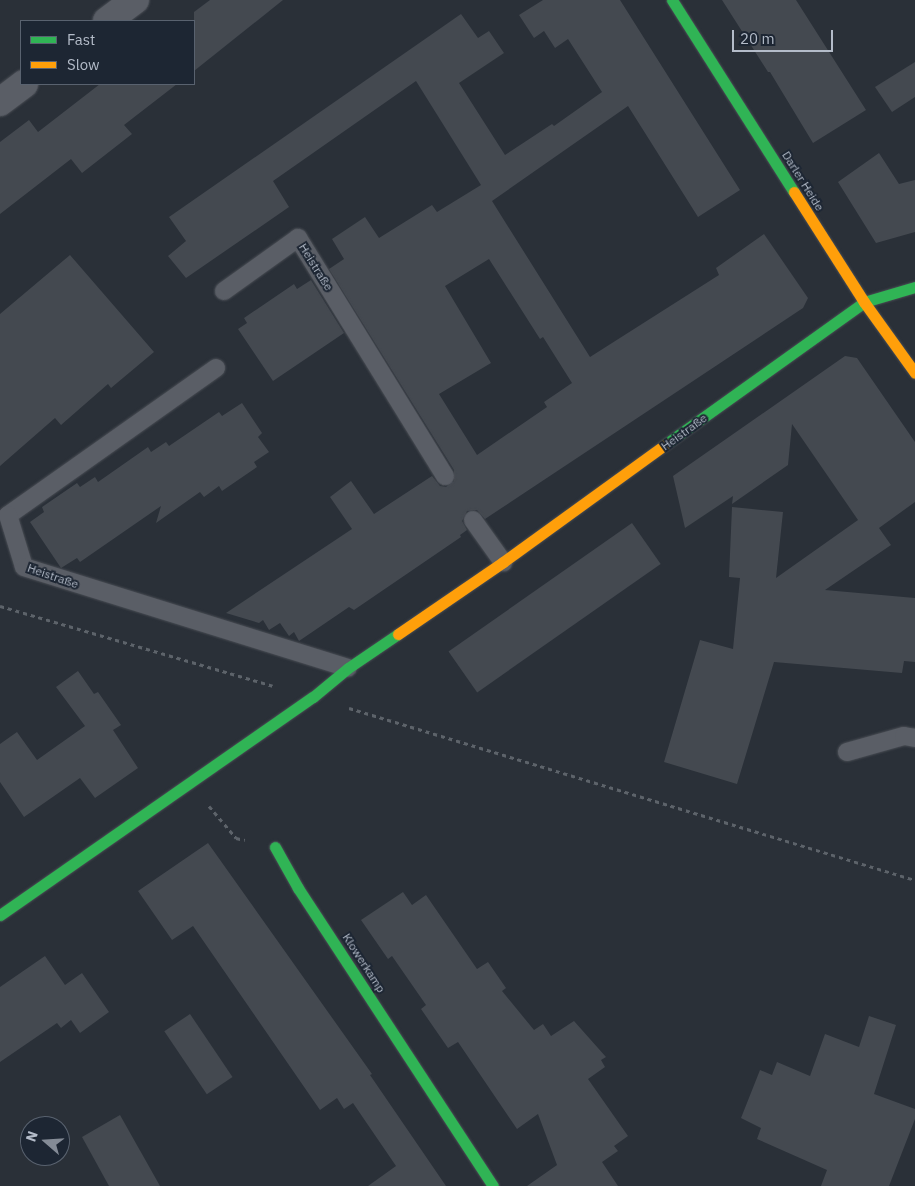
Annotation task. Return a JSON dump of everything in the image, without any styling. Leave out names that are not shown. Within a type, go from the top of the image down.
[{"type":"street","points":[[108,20],[135,0]]},
{"type":"street","name":"Darler Heide","points":[[672,0],[864,302],[915,373]]},
{"type":"street","points":[[0,102],[23,85]]},
{"type":"street","name":"Heistraße","points":[[0,915],[313,697],[348,668],[503,562],[864,302],[915,287]]},
{"type":"street","name":"Klowerkamp","points":[[275,847],[304,896],[493,1186]]},
{"type":"lane","name":"Heistraße","points":[[224,291],[298,238],[445,476]]},
{"type":"lane","name":"Heistraße","points":[[216,368],[8,515],[24,567],[348,668]]},
{"type":"lane","points":[[473,520],[503,562]]},
{"type":"lane","points":[[847,752],[904,736],[915,738]]},
{"type":"path","points":[[0,606],[313,697],[915,880]]},
{"type":"path","points":[[189,783],[236,838],[275,847]]},
{"type":"building","points":[[210,0],[283,0],[195,70],[194,12]]},
{"type":"building","points":[[543,0],[620,0],[740,190],[698,217],[628,106],[492,201],[590,357],[719,275],[716,268],[764,234],[808,298],[803,308],[485,519],[477,510],[467,511],[462,521],[467,530],[460,535],[461,537],[354,610],[349,607],[299,641],[294,632],[289,636],[280,623],[269,630],[263,620],[259,623],[226,613],[352,529],[330,497],[351,481],[374,514],[432,476],[440,486],[446,487],[454,481],[454,470],[329,269],[344,259],[332,239],[365,217],[379,238],[432,205],[437,212],[481,185],[416,81],[273,181],[289,207],[186,278],[168,256],[186,241],[169,217],[461,14],[478,38],[489,31],[504,53],[459,83],[505,155],[552,124],[554,126],[602,92],[568,39],[555,48],[544,31],[534,38],[519,15]],"holes":[[[489,259],[540,339],[543,337],[572,383],[544,402],[547,407],[477,455],[439,394],[491,363],[445,286]]]},
{"type":"building","points":[[722,0],[796,0],[866,110],[813,143],[770,72],[768,72]]},
{"type":"building","points":[[915,62],[915,97],[892,112],[875,87]]},
{"type":"building","points":[[99,85],[176,85],[124,125],[132,134],[82,173],[71,159],[0,214],[0,142],[29,120],[38,132]]},
{"type":"building","points":[[879,153],[899,184],[915,180],[915,232],[876,243],[838,182]]},
{"type":"building","points":[[70,255],[154,352],[111,388],[108,384],[61,425],[55,418],[0,466],[0,314]]},
{"type":"building","points":[[311,280],[344,333],[273,381],[238,329],[247,323],[244,318],[294,284],[297,289]]},
{"type":"building","points":[[845,356],[857,358],[915,442],[915,502],[879,528],[891,545],[825,590],[915,598],[915,662],[904,661],[902,673],[774,662],[737,784],[664,762],[700,640],[733,649],[740,578],[729,577],[732,507],[783,512],[776,578],[858,520],[792,424],[788,465],[732,504],[733,496],[685,528],[673,476]]},
{"type":"building","points":[[242,403],[262,433],[258,437],[269,452],[254,462],[257,467],[222,491],[219,486],[204,497],[200,492],[156,523],[161,506],[80,562],[77,558],[61,568],[30,522],[44,512],[42,507],[77,483],[80,487],[95,477],[98,482],[148,447],[151,452],[166,442],[169,446],[219,412],[222,416]]},
{"type":"building","points":[[632,523],[661,564],[477,692],[449,651]]},
{"type":"building","points":[[78,671],[94,694],[98,692],[121,725],[113,730],[138,768],[95,798],[80,778],[24,817],[0,782],[0,744],[17,732],[37,760],[85,726],[56,687]]},
{"type":"building","points":[[208,843],[372,1074],[370,1075],[446,1186],[368,1186],[396,1166],[353,1103],[344,1109],[337,1098],[320,1110],[193,926],[172,940],[138,891]]},
{"type":"building","points":[[403,892],[412,905],[426,895],[477,969],[488,962],[506,988],[502,991],[534,1030],[543,1024],[551,1036],[574,1021],[606,1057],[601,1060],[605,1067],[588,1079],[628,1136],[614,1146],[618,1151],[602,1162],[618,1186],[527,1186],[557,1165],[538,1114],[517,1129],[458,1042],[448,1048],[421,1009],[426,1005],[392,956],[388,959],[361,920]]},
{"type":"building","points":[[45,956],[65,985],[82,973],[109,1012],[80,1033],[71,1020],[61,1028],[57,1023],[0,1062],[0,987]]},
{"type":"building","points":[[190,1014],[232,1077],[207,1094],[164,1031]]},
{"type":"building","points":[[869,1016],[896,1025],[874,1094],[915,1109],[915,1119],[889,1186],[821,1186],[827,1170],[757,1139],[761,1128],[741,1118],[760,1070],[772,1075],[777,1062],[810,1076],[825,1034],[859,1047]]},
{"type":"building","points":[[120,1115],[160,1186],[109,1186],[82,1137]]},
{"type":"traffic: fast","points":[[672,0],[794,192]]},
{"type":"traffic: fast","points":[[666,444],[864,302],[915,287]]},
{"type":"traffic: fast","points":[[0,915],[313,697],[348,668],[398,634]]},
{"type":"traffic: fast","points":[[275,847],[298,888],[493,1186]]},
{"type":"traffic: slow","points":[[794,192],[864,302],[915,373]]},
{"type":"traffic: slow","points":[[398,634],[503,562],[666,444]]}]
